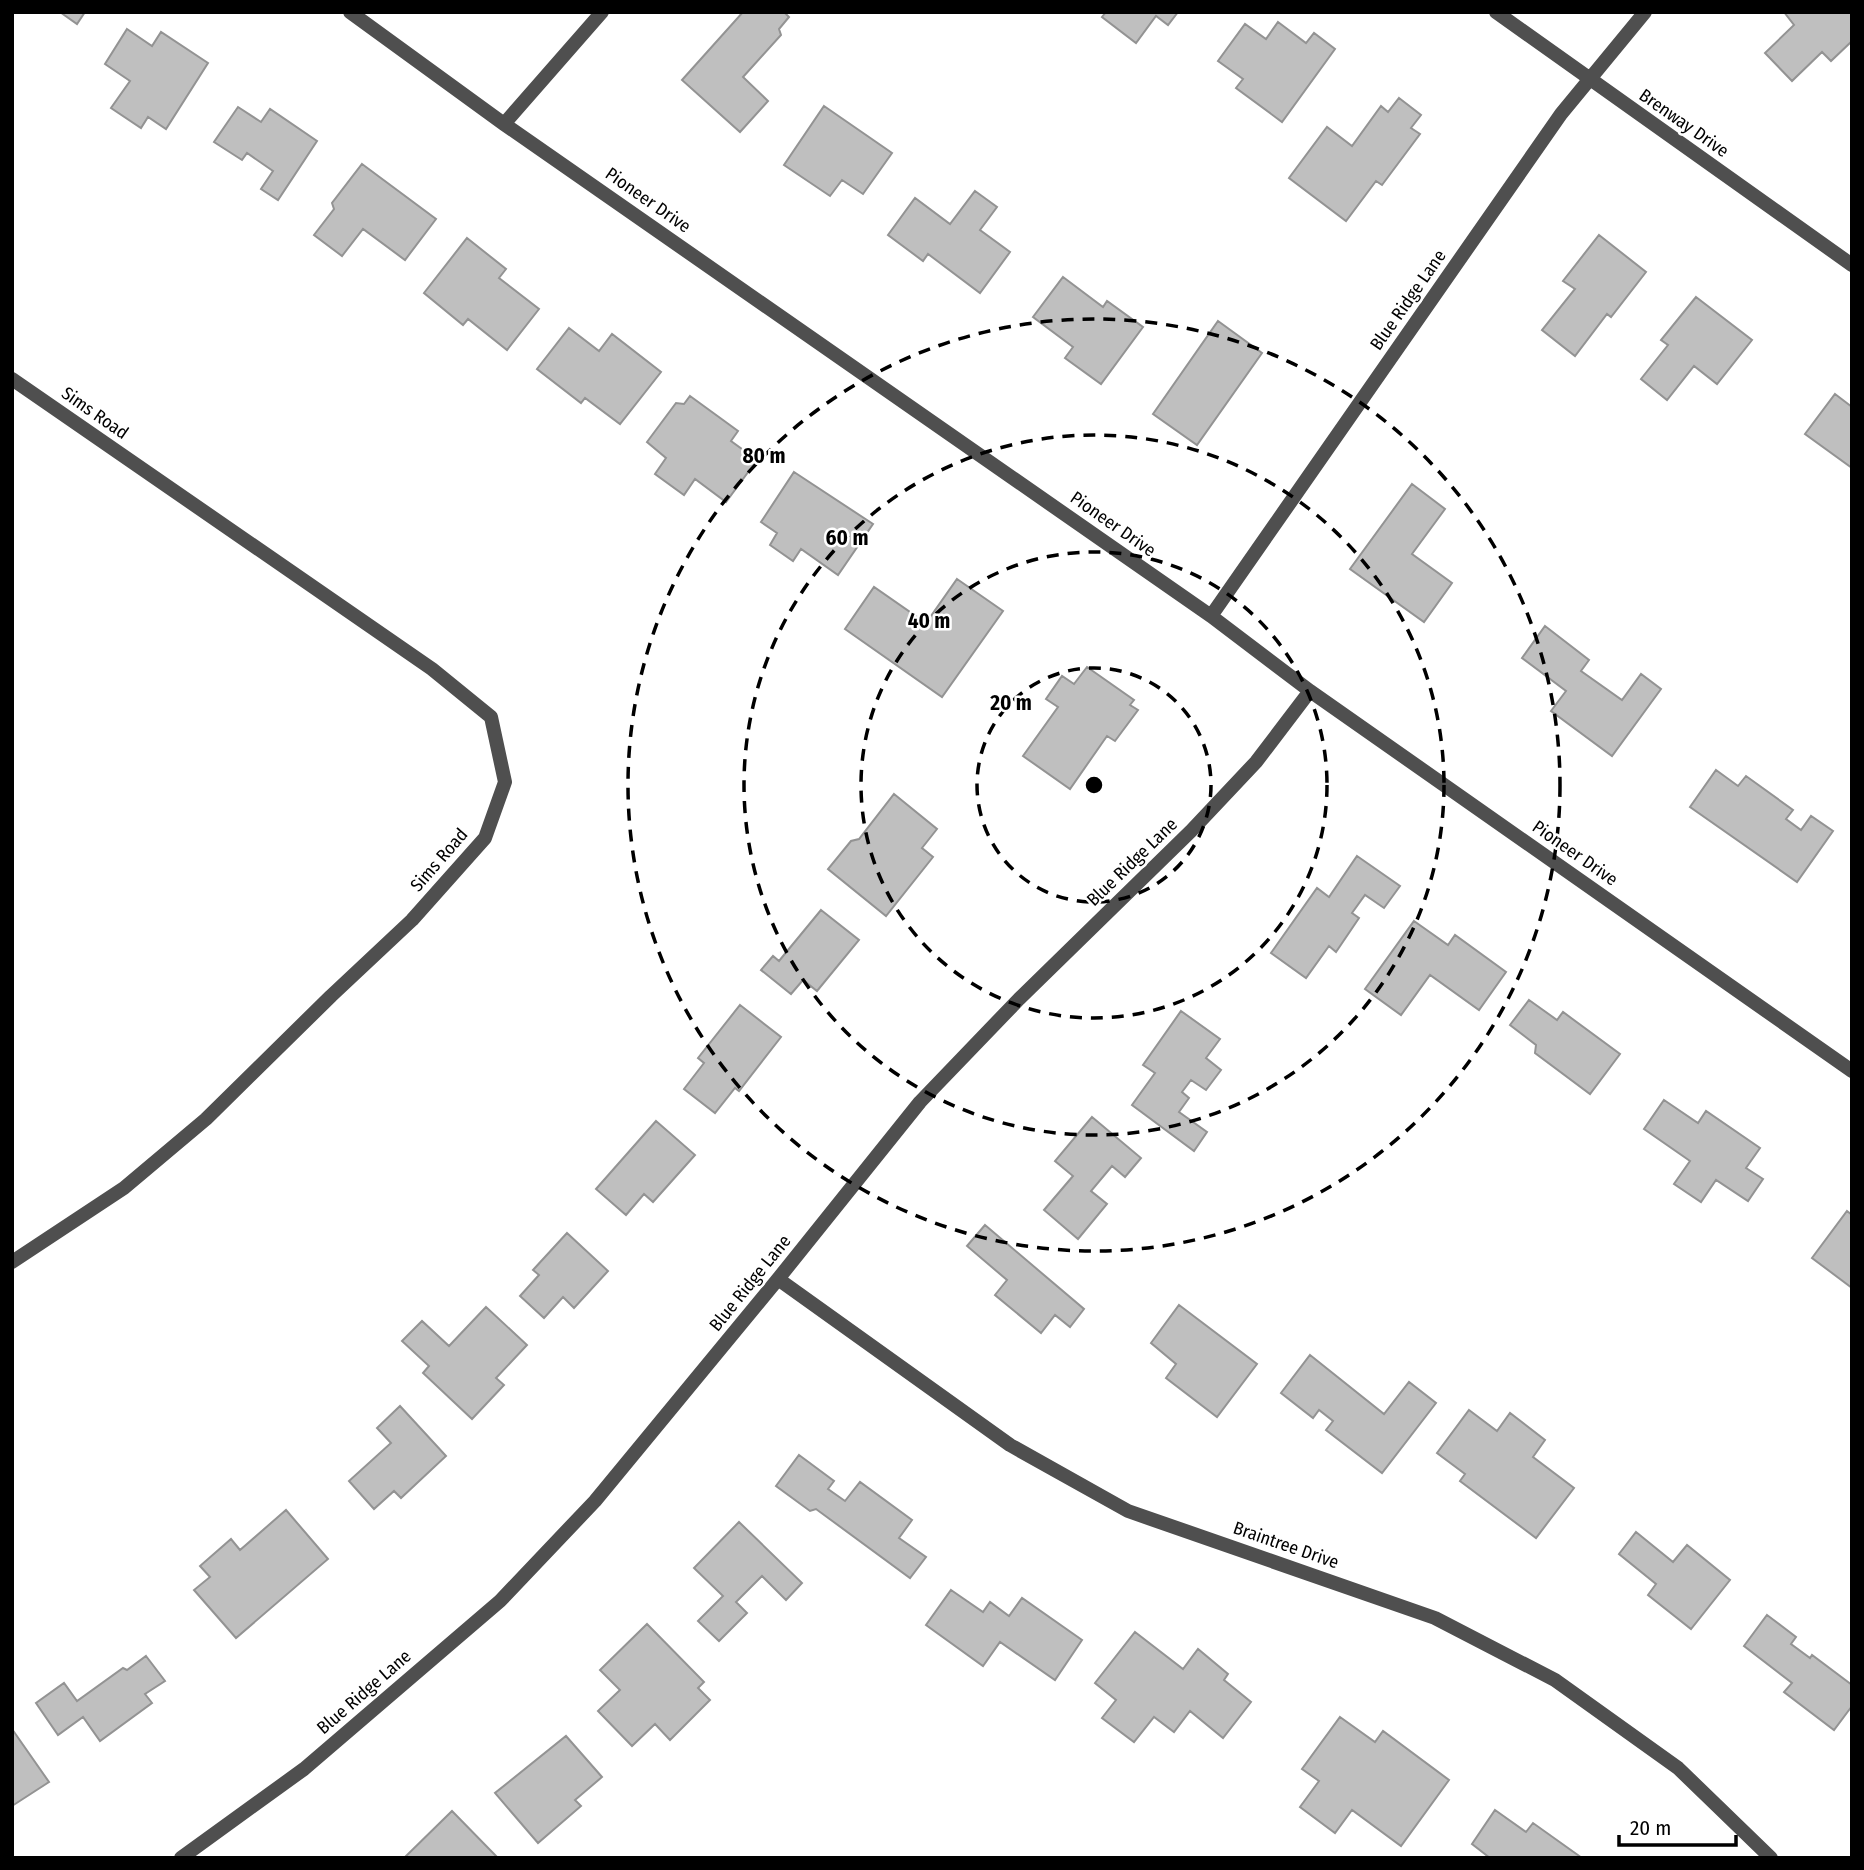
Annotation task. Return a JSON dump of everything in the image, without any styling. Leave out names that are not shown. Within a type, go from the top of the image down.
[{"type":"street","name":"Pioneer Drive","points":[[350,12],[504,124],[1212,616],[1310,691],[1852,1071]]},
{"type":"street","points":[[504,124],[602,12]]},
{"type":"street","name":"Brenway Drive","points":[[1496,12],[1852,265]]},
{"type":"street","name":"Blue Ridge Lane","points":[[1212,616],[1561,114],[1645,12]]},
{"type":"street","name":"Sims Road","points":[[12,379],[432,669],[491,717],[505,782],[485,838],[412,920],[206,1119],[124,1188],[12,1262]]},
{"type":"street","name":"Blue Ridge Lane","points":[[181,1858],[304,1769],[500,1601],[595,1501],[920,1102],[1019,999],[1191,831],[1256,762],[1310,691]]},
{"type":"street","name":"Braintree Drive","points":[[778,1279],[1010,1444],[1128,1511],[1435,1618],[1555,1681],[1678,1768],[1771,1858]]},
{"type":"building","points":[[60,12],[85,12],[77,24]]},
{"type":"building","points":[[743,12],[784,12],[789,17],[779,29],[781,35],[743,77],[768,101],[740,132],[682,80]]},
{"type":"building","points":[[1106,12],[1178,12],[1168,25],[1156,16],[1136,43],[1102,17]]},
{"type":"building","points":[[1784,12],[1852,12],[1852,41],[1831,61],[1822,52],[1792,81],[1765,53],[1794,25]]},
{"type":"building","points":[[1278,22],[1306,43],[1314,33],[1335,49],[1282,122],[1236,88],[1243,79],[1218,61],[1245,24],[1266,39]]},
{"type":"building","points":[[127,29],[152,46],[161,32],[208,63],[166,129],[148,117],[141,128],[111,108],[130,81],[105,64]]},
{"type":"building","points":[[1399,98],[1421,115],[1411,128],[1420,134],[1382,185],[1376,181],[1346,221],[1289,178],[1327,127],[1352,146],[1381,106],[1388,112]]},
{"type":"building","points":[[824,106],[892,153],[863,194],[842,180],[830,196],[784,165]]},
{"type":"building","points":[[238,107],[261,122],[270,109],[317,141],[278,200],[261,189],[273,171],[247,153],[242,160],[214,142]]},
{"type":"building","points":[[362,164],[436,219],[405,260],[363,229],[342,256],[314,235],[334,209],[332,203]]},
{"type":"building","points":[[975,191],[997,207],[980,230],[1010,252],[980,293],[928,254],[923,261],[888,235],[915,198],[950,224]]},
{"type":"building","points":[[1599,235],[1646,272],[1611,317],[1607,314],[1575,356],[1542,330],[1575,289],[1563,281]]},
{"type":"building","points":[[467,238],[506,269],[499,278],[539,309],[507,350],[468,319],[463,325],[424,293]]},
{"type":"building","points":[[1063,277],[1103,307],[1107,301],[1143,327],[1101,384],[1065,358],[1073,347],[1033,317]]},
{"type":"building","points":[[1696,297],[1752,340],[1717,384],[1694,366],[1667,400],[1641,379],[1668,345],[1661,340]]},
{"type":"building","points":[[1218,321],[1262,353],[1197,445],[1153,414]]},
{"type":"building","points":[[569,328],[599,351],[612,334],[661,372],[620,424],[585,398],[581,403],[537,369]]},
{"type":"building","points":[[1835,394],[1852,407],[1852,468],[1805,434]]},
{"type":"building","points":[[690,396],[738,431],[731,441],[757,460],[726,502],[695,479],[684,495],[655,474],[666,458],[647,442],[676,403],[684,404]]},
{"type":"building","points":[[794,472],[873,524],[838,575],[801,549],[793,561],[770,545],[777,533],[761,522]]},
{"type":"building","points":[[1412,484],[1445,509],[1412,554],[1452,583],[1424,622],[1350,569]]},
{"type":"building","points":[[957,579],[1003,611],[942,697],[845,629],[874,587],[926,623]]},
{"type":"building","points":[[1545,626],[1589,660],[1581,671],[1622,700],[1641,674],[1661,689],[1612,756],[1551,711],[1566,691],[1522,658]]},
{"type":"building","points":[[1087,667],[1134,700],[1130,705],[1138,710],[1115,741],[1107,736],[1070,789],[1023,756],[1058,707],[1046,699],[1062,676],[1074,684]]},
{"type":"building","points":[[1716,770],[1738,786],[1746,776],[1793,810],[1786,819],[1801,830],[1811,816],[1833,831],[1797,882],[1690,807]]},
{"type":"building","points":[[894,794],[937,829],[922,848],[933,857],[886,916],[828,869],[851,841],[859,839]]},
{"type":"building","points":[[1357,856],[1400,886],[1384,908],[1365,895],[1352,913],[1359,918],[1336,952],[1329,946],[1306,978],[1271,953],[1317,888],[1329,897]]},
{"type":"building","points":[[821,910],[859,940],[817,991],[803,980],[791,994],[761,970],[773,956],[779,961]]},
{"type":"building","points":[[1414,921],[1448,945],[1455,935],[1506,972],[1479,1010],[1430,975],[1401,1015],[1365,989]]},
{"type":"building","points":[[1529,1000],[1557,1020],[1563,1012],[1620,1054],[1590,1094],[1535,1053],[1536,1045],[1510,1025]]},
{"type":"building","points":[[740,1005],[781,1037],[739,1091],[735,1088],[715,1113],[684,1089],[704,1063],[698,1058]]},
{"type":"building","points":[[1181,1011],[1220,1039],[1206,1058],[1221,1070],[1206,1090],[1191,1080],[1182,1092],[1189,1098],[1179,1112],[1207,1132],[1194,1151],[1132,1105],[1155,1073],[1143,1065]]},
{"type":"building","points":[[1664,1100],[1698,1123],[1706,1111],[1760,1148],[1746,1168],[1763,1179],[1748,1201],[1716,1180],[1701,1202],[1674,1184],[1690,1161],[1644,1129]]},
{"type":"building","points":[[1092,1117],[1141,1158],[1125,1177],[1112,1166],[1091,1191],[1107,1204],[1078,1239],[1044,1210],[1073,1176],[1055,1161]]},
{"type":"building","points":[[656,1121],[695,1155],[653,1202],[644,1194],[626,1215],[596,1189]]},
{"type":"building","points":[[1847,1211],[1852,1215],[1852,1288],[1812,1258]]},
{"type":"building","points":[[985,1225],[1084,1309],[1070,1327],[1055,1315],[1041,1333],[995,1295],[1007,1280],[967,1246]]},
{"type":"building","points":[[567,1233],[608,1271],[574,1308],[563,1297],[544,1318],[520,1296],[539,1275],[533,1270]]},
{"type":"building","points":[[1179,1305],[1257,1364],[1217,1417],[1166,1378],[1176,1364],[1151,1343]]},
{"type":"building","points":[[486,1307],[527,1345],[496,1378],[504,1385],[472,1419],[423,1373],[429,1366],[402,1341],[422,1321],[449,1346]]},
{"type":"building","points":[[1310,1355],[1384,1414],[1409,1382],[1436,1403],[1382,1473],[1326,1430],[1333,1421],[1319,1410],[1313,1418],[1281,1393]]},
{"type":"building","points":[[400,1406],[446,1456],[401,1498],[394,1491],[374,1509],[349,1481],[391,1443],[377,1428]]},
{"type":"building","points":[[1469,1410],[1497,1431],[1510,1413],[1545,1440],[1533,1457],[1574,1488],[1536,1538],[1460,1481],[1465,1474],[1437,1453]]},
{"type":"building","points":[[799,1455],[834,1481],[828,1489],[845,1501],[860,1482],[912,1520],[899,1538],[926,1557],[910,1578],[816,1509],[810,1511],[776,1486]]},
{"type":"building","points":[[286,1510],[328,1559],[236,1638],[194,1590],[210,1577],[200,1566],[231,1539],[240,1550]]},
{"type":"building","points":[[739,1522],[802,1583],[786,1600],[762,1576],[736,1602],[747,1613],[719,1641],[698,1621],[723,1596],[694,1568]]},
{"type":"building","points":[[1636,1532],[1673,1562],[1687,1545],[1730,1580],[1691,1629],[1648,1595],[1656,1584],[1619,1554]]},
{"type":"building","points":[[951,1590],[983,1612],[990,1602],[1009,1616],[1022,1598],[1082,1640],[1055,1680],[1000,1642],[983,1666],[926,1625]]},
{"type":"building","points":[[1767,1615],[1796,1637],[1791,1644],[1810,1658],[1812,1655],[1852,1685],[1852,1706],[1834,1730],[1784,1692],[1792,1683],[1744,1646]]},
{"type":"building","points":[[647,1624],[704,1682],[698,1688],[710,1700],[670,1740],[655,1724],[632,1746],[598,1711],[620,1690],[600,1670]]},
{"type":"building","points":[[1135,1632],[1183,1669],[1198,1649],[1228,1674],[1224,1680],[1251,1702],[1223,1738],[1190,1711],[1174,1732],[1154,1717],[1134,1742],[1102,1718],[1116,1700],[1095,1683]]},
{"type":"building","points":[[146,1656],[165,1681],[145,1694],[152,1703],[100,1741],[83,1717],[58,1735],[36,1703],[64,1683],[77,1701],[123,1668],[127,1670]]},
{"type":"building","points":[[1340,1717],[1375,1742],[1383,1731],[1449,1780],[1401,1846],[1352,1810],[1335,1833],[1300,1807],[1319,1781],[1302,1769]]},
{"type":"building","points":[[12,1729],[49,1782],[12,1806]]},
{"type":"building","points":[[566,1736],[602,1777],[575,1800],[581,1806],[538,1843],[495,1793]]},
{"type":"building","points":[[1495,1810],[1526,1832],[1533,1823],[1582,1858],[1490,1858],[1472,1844]]},
{"type":"building","points":[[452,1811],[498,1858],[404,1858]]}]
